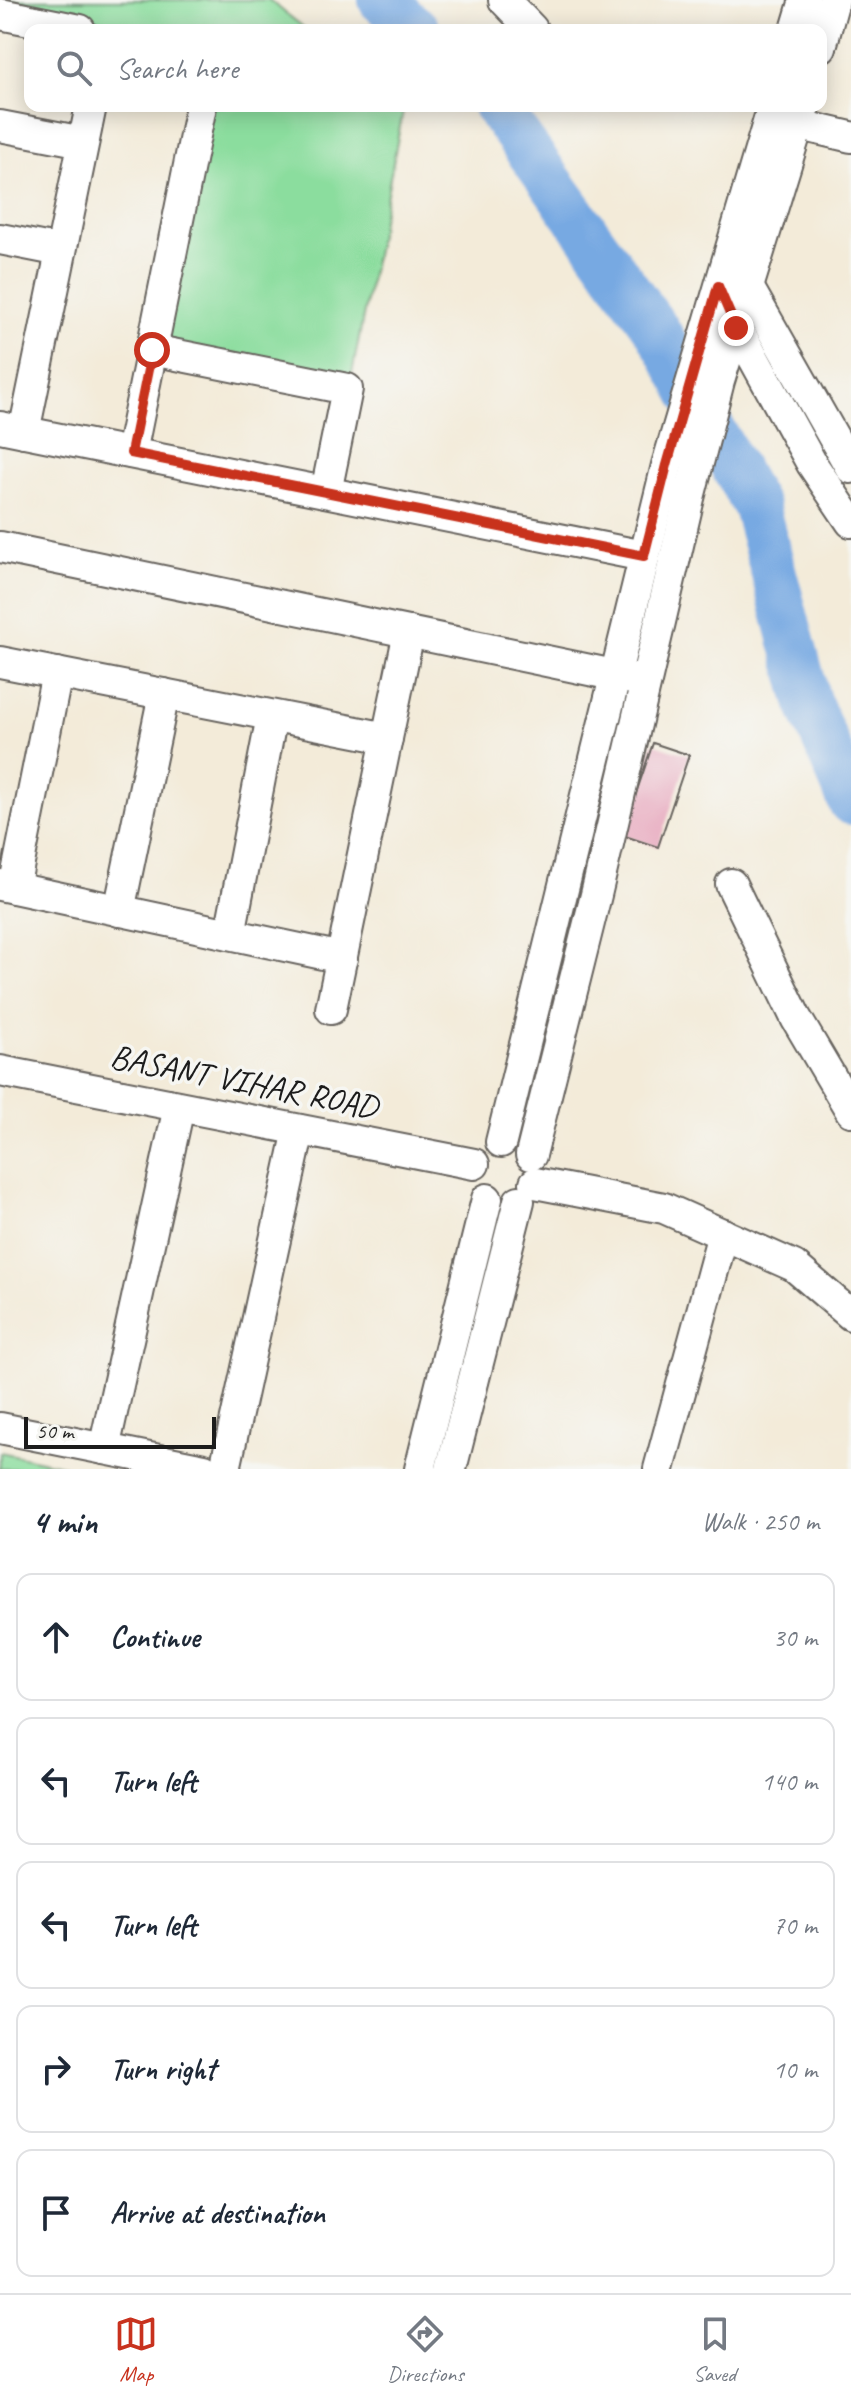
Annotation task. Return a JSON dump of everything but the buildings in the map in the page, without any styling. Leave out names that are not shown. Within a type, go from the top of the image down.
[{"type":"street","points":[[504,0],[527,24]]},
{"type":"street","points":[[798,24],[805,0]]},
{"type":"street","points":[[827,25],[834,0]]},
{"type":"street","points":[[0,14],[50,24]]},
{"type":"street","points":[[90,112],[61,251],[12,429],[644,556]]},
{"type":"street","points":[[131,453],[200,112]]},
{"type":"street","points":[[501,1142],[667,465],[771,112],[801,115],[851,137]]},
{"type":"street","points":[[451,1469],[528,1180],[719,381],[801,115]]},
{"type":"street","points":[[0,126],[83,142]]},
{"type":"street","points":[[0,239],[61,251]]},
{"type":"street","points":[[718,286],[748,287]]},
{"type":"street","points":[[718,286],[736,328],[812,464],[851,522]]},
{"type":"street","points":[[748,287],[851,468]]},
{"type":"street","points":[[152,350],[347,389],[326,492]]},
{"type":"street","points":[[0,547],[646,682]]},
{"type":"street","points":[[331,1009],[409,632]]},
{"type":"street","points":[[0,662],[387,738]]},
{"type":"street","points":[[57,673],[7,887],[342,958]]},
{"type":"street","points":[[119,911],[164,694]]},
{"type":"street","points":[[230,934],[272,716]]},
{"type":"street","points":[[731,884],[796,1018],[851,1111]]},
{"type":"street","name":"BASANT VIHAR ROAD","points":[[0,1071],[474,1164]]},
{"type":"street","points":[[104,1449],[179,1107]]},
{"type":"street","points":[[225,1469],[299,1130]]},
{"type":"street","points":[[512,1142],[526,1148],[528,1180],[503,1205],[487,1199],[477,1188],[474,1164],[487,1146],[512,1142]]},
{"type":"street","points":[[528,1180],[664,1208],[794,1266],[845,1301]]},
{"type":"street","points":[[420,1469],[487,1199]]},
{"type":"street","points":[[659,1469],[723,1234]]},
{"type":"street","points":[[0,1428],[204,1469]]},
{"type":"green space","points":[[2,0],[269,0],[299,24],[117,24]]},
{"type":"green space","points":[[211,112],[403,112],[351,379],[164,343]]},
{"type":"green space","points":[[0,1452],[79,1469],[0,1469]]},
{"type":"waterway","points":[[381,0],[410,24]]},
{"type":"waterway","points":[[500,112],[657,330],[756,507],[808,701],[851,802]]},
{"type":"route","points":[[152,350],[131,453],[644,556],[718,286],[736,328]]}]
